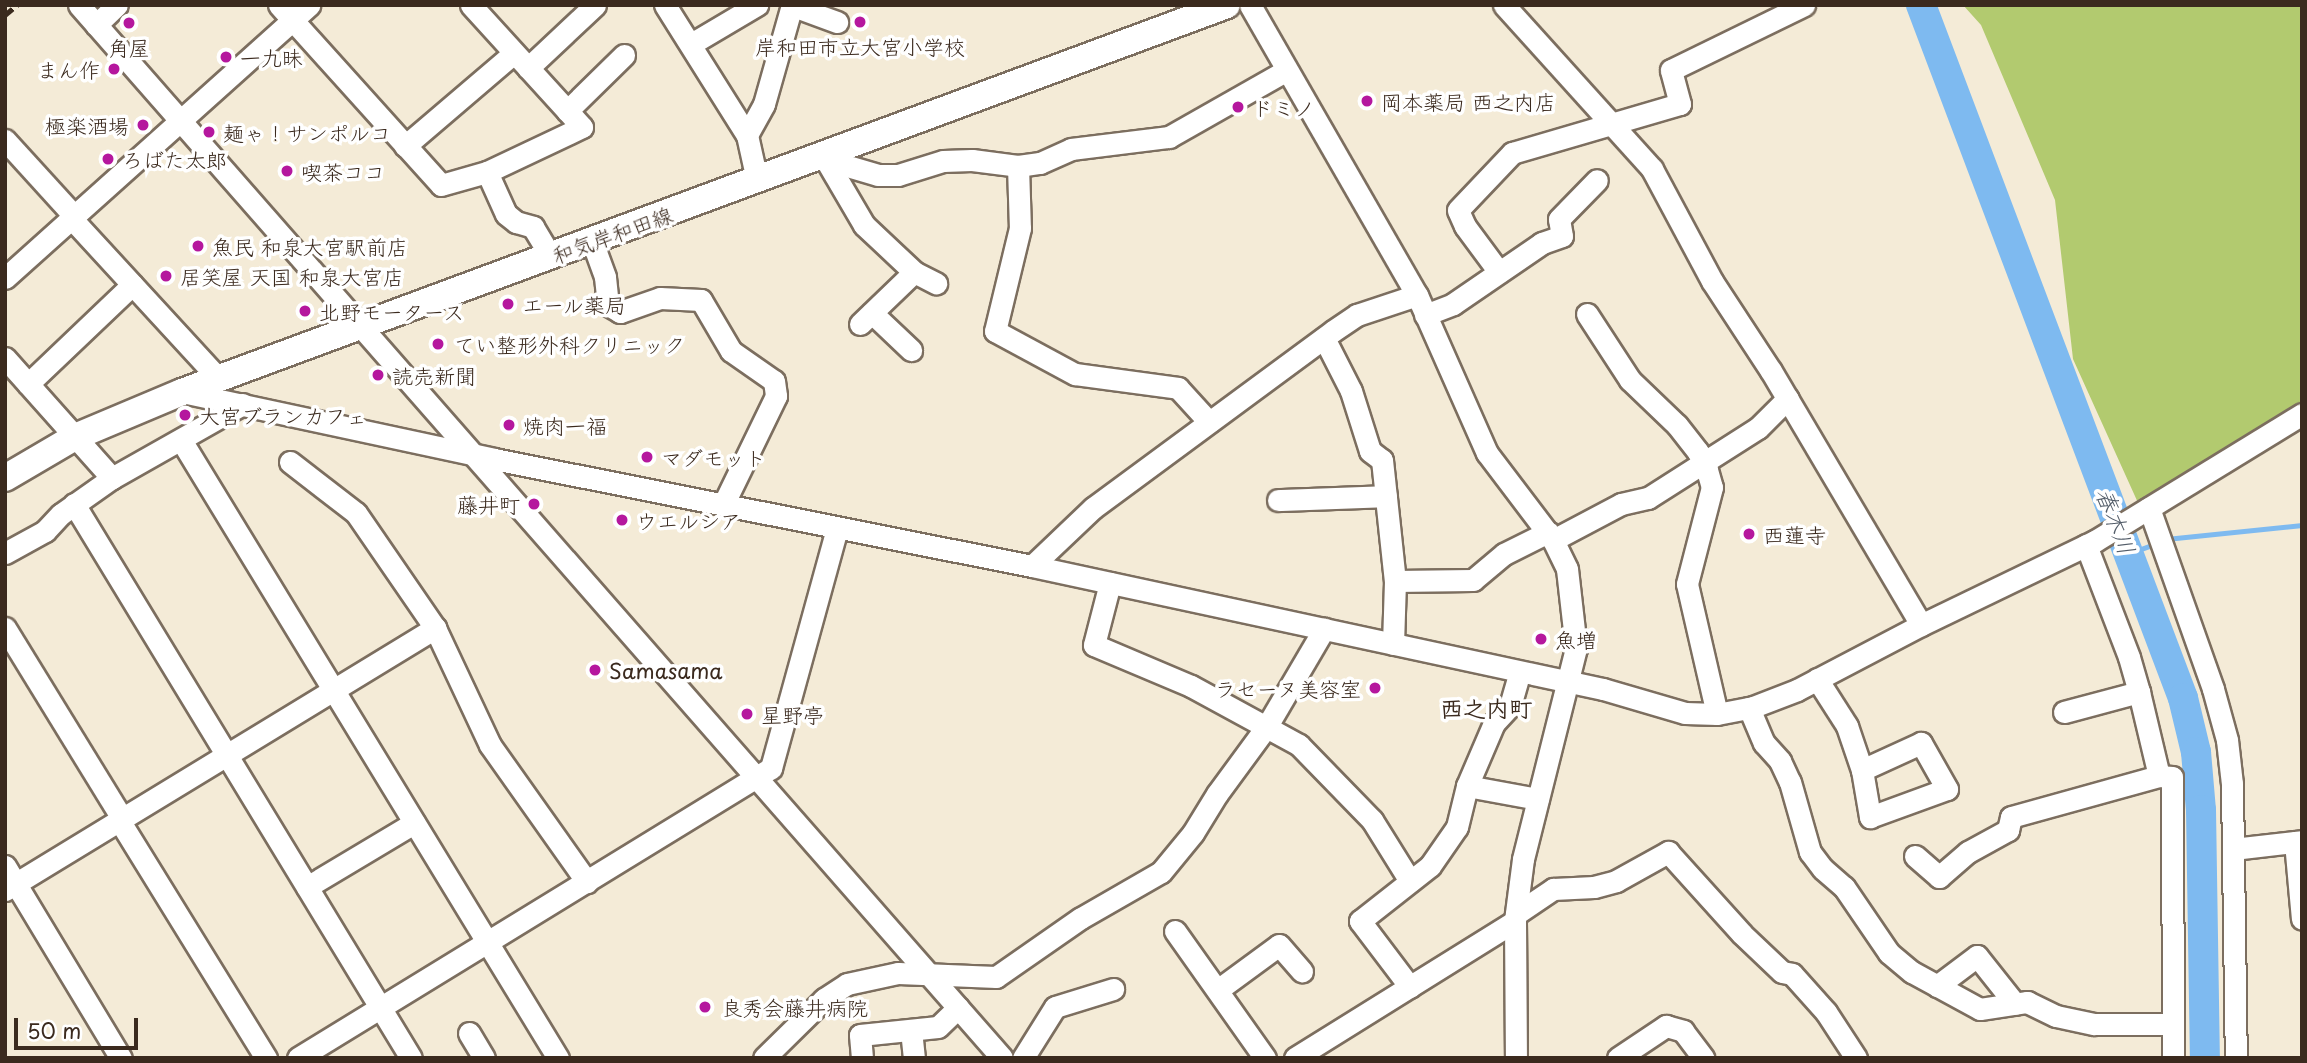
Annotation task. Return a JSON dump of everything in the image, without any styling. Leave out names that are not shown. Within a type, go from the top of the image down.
[{"type":"main road","name":"和気岸和田線","points":[[5,478],[75,437],[182,392],[823,157],[1227,5]]},
{"type":"street","points":[[79,5],[1002,1058]]},
{"type":"street","points":[[96,25],[117,5]]},
{"type":"street","points":[[5,278],[182,122],[286,13],[309,5]]},
{"type":"street","points":[[286,13],[441,185],[487,172],[582,127],[471,5]]},
{"type":"street","points":[[405,146],[595,5]]},
{"type":"street","points":[[664,5],[747,135],[757,180]]},
{"type":"street","points":[[691,44],[757,5]]},
{"type":"street","points":[[1250,5],[1285,71],[1417,295],[1487,453],[1550,536],[1567,569],[1576,648],[1523,859],[1516,918],[1516,1058]]},
{"type":"street","points":[[1504,5],[1652,169],[1712,281],[1788,398],[1921,625]]},
{"type":"street","points":[[1499,272],[1465,226],[1458,210],[1512,153],[1680,104],[1671,71],[1804,5]]},
{"type":"street","points":[[747,135],[764,104],[792,6],[837,22]]},
{"type":"street","points":[[567,111],[624,55]]},
{"type":"street","points":[[823,157],[878,175],[898,175],[943,161],[972,160],[1018,166],[1040,163],[1071,149],[1169,137],[1285,71]]},
{"type":"street","points":[[5,140],[132,285],[219,379]]},
{"type":"street","points":[[823,157],[864,225],[914,272],[936,283]]},
{"type":"street","points":[[1018,166],[1020,229],[995,331],[1075,374],[1178,388],[1209,422]]},
{"type":"street","points":[[487,172],[506,214],[516,222],[533,227],[551,257]]},
{"type":"street","points":[[1425,316],[1453,304],[1542,243],[1562,236],[1559,219],[1597,180]]},
{"type":"street","points":[[592,241],[605,277],[608,306],[620,312],[660,298],[701,300],[731,351],[774,381],[776,396],[723,505]]},
{"type":"street","points":[[911,350],[866,319],[914,272]]},
{"type":"street","points":[[28,384],[132,285]]},
{"type":"street","points":[[1032,566],[1093,508],[1324,338],[1357,316],[1417,295]]},
{"type":"street","points":[[1587,314],[1630,380],[1677,425],[1703,462],[1712,487],[1687,584],[1717,714]]},
{"type":"street","points":[[1324,338],[1351,391],[1370,451],[1382,460],[1395,581],[1393,644]]},
{"type":"street","points":[[5,358],[112,478]]},
{"type":"street","points":[[182,392],[476,456],[1032,566],[1603,688],[1685,713],[1717,714],[1749,708],[1797,690],[1921,625],[2091,543],[2302,414]]},
{"type":"street","points":[[1395,581],[1473,580],[1504,554],[1621,504],[1648,498],[1758,428],[1788,398]]},
{"type":"street","points":[[5,553],[44,531],[74,504],[112,478],[243,404]]},
{"type":"street","points":[[181,440],[558,1058]]},
{"type":"street","points":[[290,462],[356,513],[435,628],[490,745],[587,882]]},
{"type":"street","points":[[1278,500],[1386,496]]},
{"type":"street","points":[[74,504],[411,1058]]},
{"type":"street","points":[[2146,510],[2213,689],[2227,740],[2232,784],[2236,1058]]},
{"type":"street","points":[[298,1058],[771,768],[837,528]]},
{"type":"street","points":[[2091,543],[2129,657],[2159,776]]},
{"type":"street","points":[[1111,583],[1094,645],[1191,686],[1299,746],[1372,820],[1410,881]]},
{"type":"street","points":[[5,628],[266,1058]]},
{"type":"street","points":[[121,1058],[9,880],[120,819],[435,628]]},
{"type":"street","points":[[764,1058],[824,999],[847,984],[888,974],[996,977],[1081,918],[1161,872],[1193,833],[1217,794],[1267,726],[1324,629]]},
{"type":"street","points":[[1410,987],[1360,921],[1430,866],[1457,827],[1467,786],[1494,723],[1510,706],[1520,672]]},
{"type":"street","points":[[1817,679],[1847,726],[1862,770]]},
{"type":"street","points":[[2064,712],[2139,692]]},
{"type":"street","points":[[1749,708],[1764,743],[1780,761],[1790,782],[1810,852],[1823,869],[1844,887],[1889,953],[1912,972],[1980,1009],[2027,1002],[2056,1016],[2094,1024],[2173,1024]]},
{"type":"street","points":[[1915,856],[1939,877],[1968,852],[2008,830],[2011,817],[2159,776],[2172,777],[2173,1058]]},
{"type":"street","points":[[1467,786],[1538,799]]},
{"type":"street","points":[[307,887],[414,822]]},
{"type":"street","points":[[2233,849],[2299,841],[2301,919]]},
{"type":"street","points":[[1295,1058],[1516,918],[1553,889],[1594,887],[1616,881],[1668,852],[1742,934],[1782,972],[1792,974],[1826,1012],[1856,1058]]},
{"type":"street","points":[[1175,931],[1219,989],[1265,1058]]},
{"type":"street","points":[[1219,989],[1279,945],[1302,971]]},
{"type":"street","points":[[1937,986],[1978,956],[2015,1004]]},
{"type":"street","points":[[1023,1058],[1055,1007],[1113,989]]},
{"type":"street","points":[[862,1058],[860,1035],[937,1027],[958,1008]]},
{"type":"street","points":[[1618,1058],[1666,1026],[1683,1031],[1703,1058]]},
{"type":"street","points":[[911,1030],[914,1058]]},
{"type":"street","points":[[469,1033],[484,1058]]},
{"type":"green space","points":[[1963,5],[2302,5],[2302,402],[2139,505],[2073,359],[2055,200],[1981,25]]},
{"type":"waterway","name":"春木川","points":[[1921,5],[2183,698],[2196,752],[2201,810],[2205,1058]]},
{"type":"waterway","points":[[2166,539],[2302,525]]},
{"type":"waterway","points":[[2130,553],[2149,546]]},
{"type":"railway","points":[[5,15],[17,5]]},
{"type":"place","name":"岸和田市立大宮小学校","points":[[860,22]]},
{"type":"place","name":"角屋","points":[[129,23]]},
{"type":"place","name":"一九昧","points":[[226,57]]},
{"type":"place","name":"まん作","points":[[114,69]]},
{"type":"place","name":"岡本薬局 西之内店","points":[[1367,101]]},
{"type":"place","name":"ドミノ","points":[[1238,107]]},
{"type":"place","name":"極楽酒場","points":[[143,125]]},
{"type":"place","name":"麺ゃ！サンポルコ","points":[[209,132]]},
{"type":"place","name":"ろばた太郎","points":[[108,159]]},
{"type":"place","name":"喫茶ココ","points":[[287,171]]},
{"type":"place","name":"魚民 和泉大宮駅前店","points":[[198,246]]},
{"type":"place","name":"居笑屋 天国 和泉大宮店","points":[[166,276]]},
{"type":"place","name":"エール薬局","points":[[508,304]]},
{"type":"place","name":"北野モータース","points":[[305,311]]},
{"type":"place","name":"てい整形外科クリニック","points":[[438,344]]},
{"type":"place","name":"読売新聞","points":[[378,375]]},
{"type":"place","name":"大宮ブランカフェ","points":[[185,415]]},
{"type":"place","name":"焼肉一福","points":[[509,425]]},
{"type":"place","name":"マダモット","points":[[647,457]]},
{"type":"place","name":"藤井町","points":[[534,504]]},
{"type":"place","name":"ウエルシア","points":[[622,520]]},
{"type":"place","name":"西蓮寺","points":[[1749,534]]},
{"type":"place","name":"魚増","points":[[1541,639]]},
{"type":"place","name":"Samasama","points":[[595,670]]},
{"type":"place","name":"ラセーヌ美容室","points":[[1375,688]]},
{"type":"place","name":"星野亭","points":[[747,714]]},
{"type":"place","name":"良秀会藤井病院","points":[[705,1007]]},
{"type":"district","name":"西之内町","points":[[1486,708]]}]
